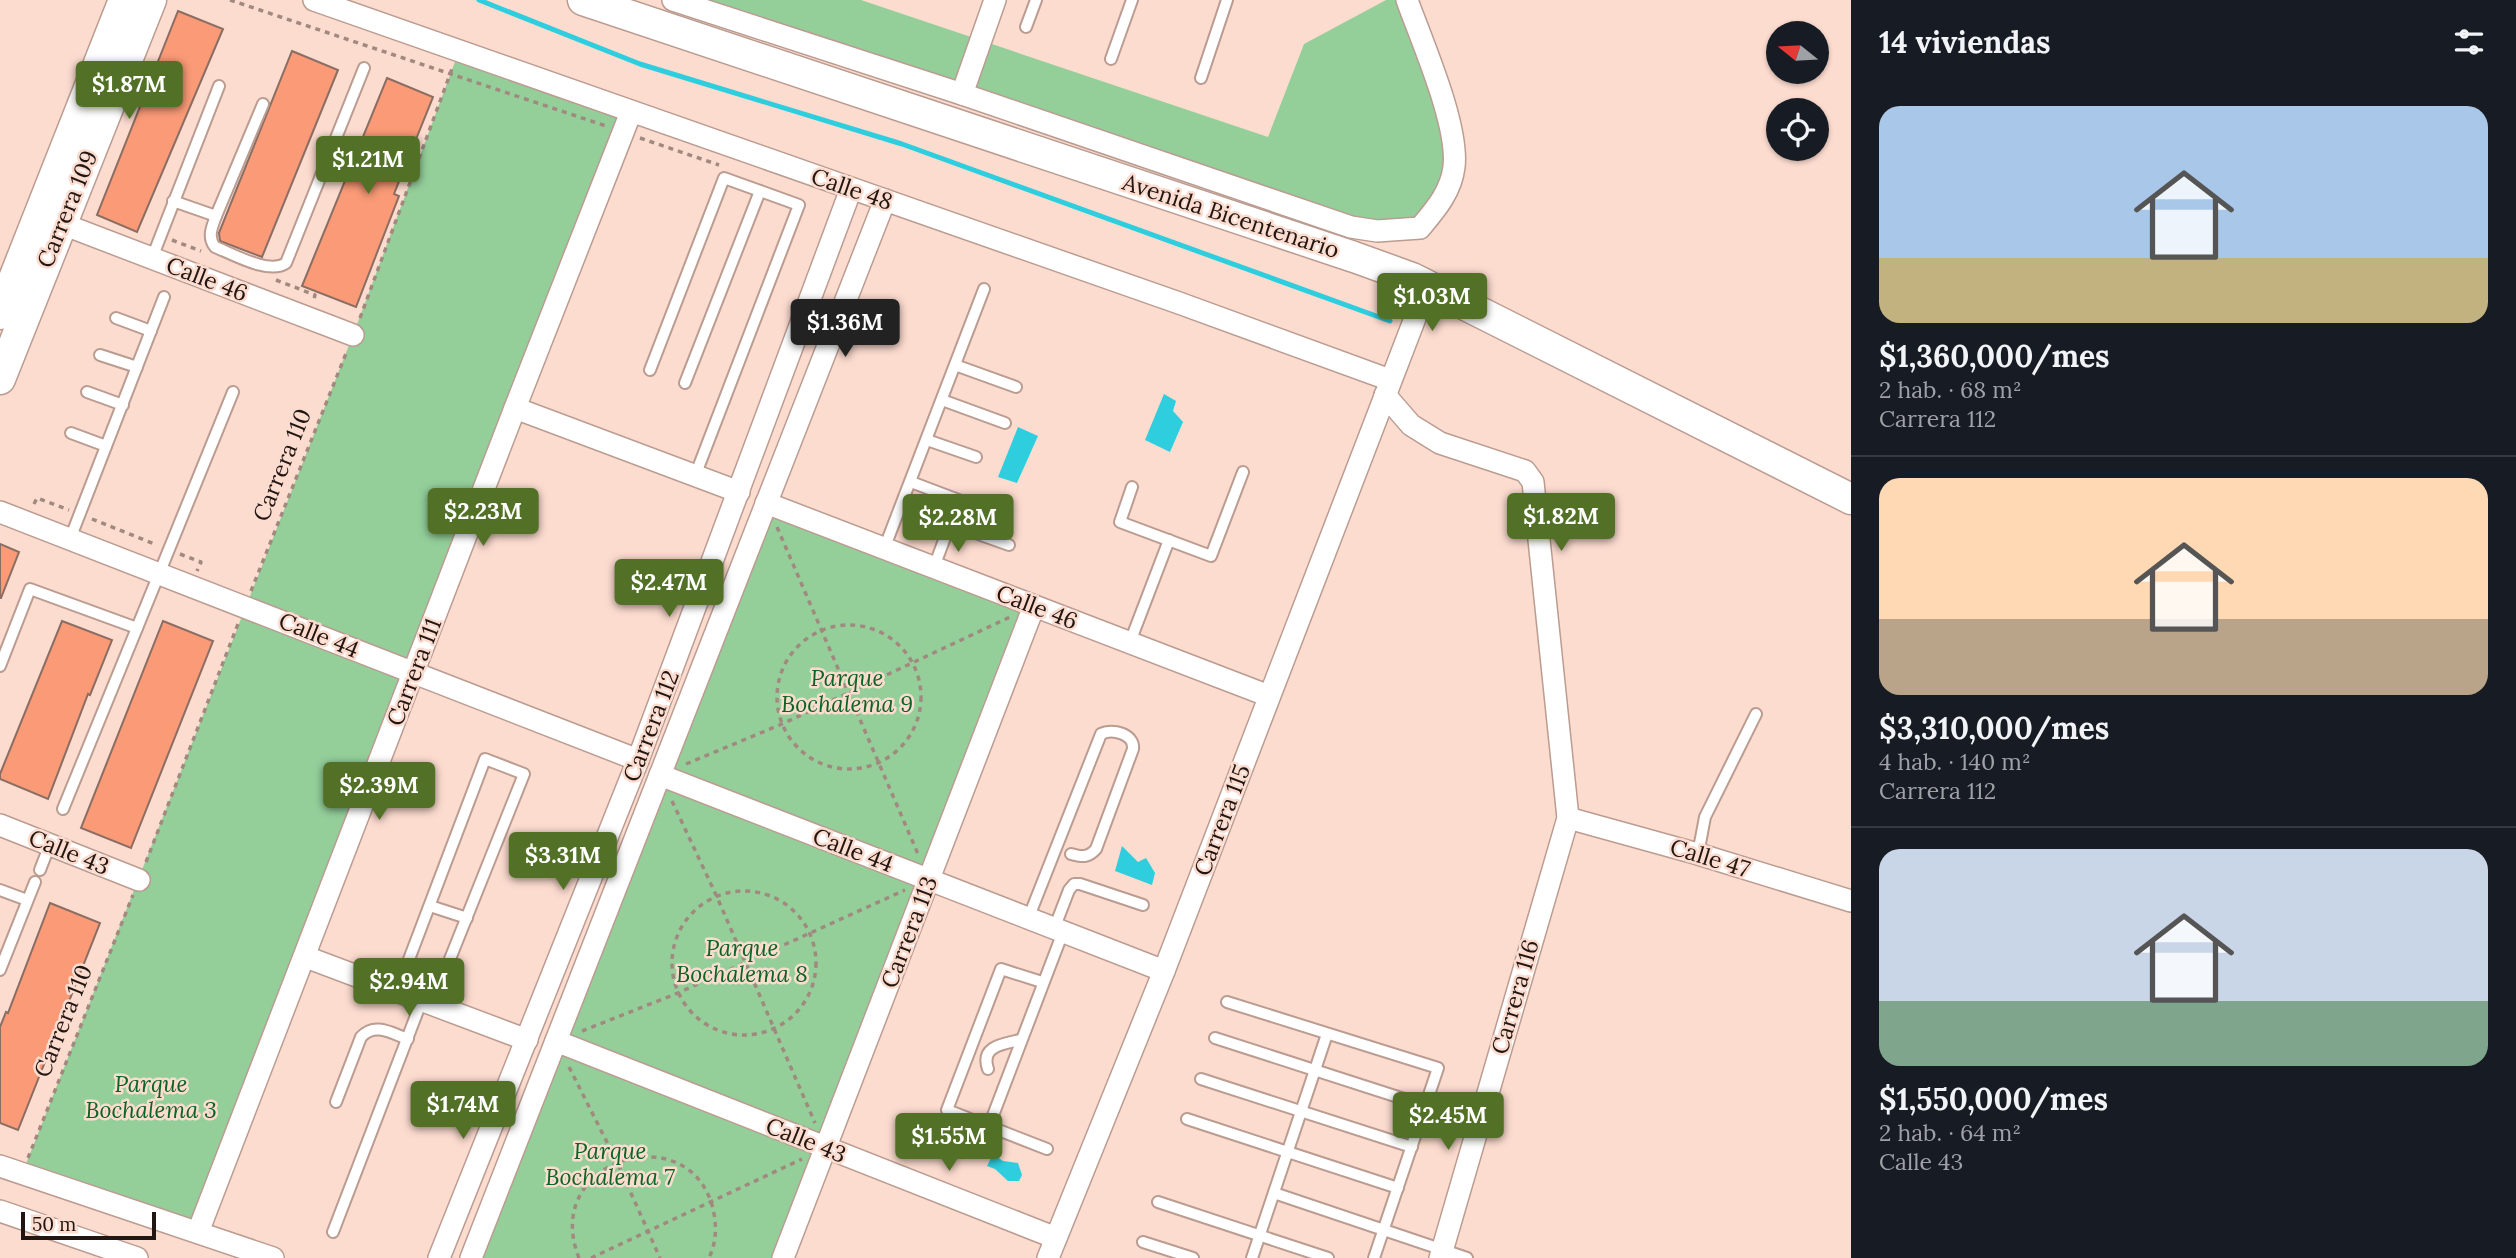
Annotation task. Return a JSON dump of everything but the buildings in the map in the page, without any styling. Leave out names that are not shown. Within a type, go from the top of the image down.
[{"type":"main road","points":[[102,0],[107,41]]},
{"type":"main road","name":"Carrera 109","points":[[0,314],[124,0]]},
{"type":"main road","name":"Carrera 109","points":[[0,379],[151,0]]},
{"type":"main road","name":"Avenida Bicentenario","points":[[583,0],[1412,278],[1851,499]]},
{"type":"street","name":"Calle 48","points":[[314,0],[627,122],[885,200],[1387,387]]},
{"type":"street","points":[[673,0],[962,94],[1351,227],[1377,231],[1420,228],[1443,200],[1454,167],[1450,122],[1407,0]]},
{"type":"street","points":[[962,94],[995,0]]},
{"type":"street","name":"Carrera 111","points":[[198,1232],[627,122]]},
{"type":"street","name":"Carrera 112","points":[[439,1258],[638,760],[851,189]]},
{"type":"street","name":"Carrera 112","points":[[471,1258],[885,200]]},
{"type":"street","name":"Calle 46","points":[[60,223],[353,336]]},
{"type":"street","name":"Carrera 115","points":[[1052,1248],[1164,971],[1417,313],[1412,278]]},
{"type":"street","points":[[1387,387],[1411,425],[1440,443],[1525,471],[1533,482],[1568,818]]},
{"type":"street","points":[[515,408],[739,492]]},
{"type":"street","name":"Calle 46","points":[[766,503],[1269,695]]},
{"type":"street","name":"Calle 44","points":[[0,512],[638,760]]},
{"type":"street","name":"Carrera 113","points":[[783,1258],[1034,606]]},
{"type":"street","name":"Calle 44","points":[[660,775],[1164,971]]},
{"type":"street","name":"Calle 47","points":[[1568,818],[1851,901]]},
{"type":"street","name":"Carrera 116","points":[[1441,1254],[1568,818]]},
{"type":"street","name":"Calle 43","points":[[0,825],[139,880]]},
{"type":"street","points":[[306,957],[527,1040]]},
{"type":"street","name":"Calle 43","points":[[556,1041],[826,1148],[1052,1248]]},
{"type":"street","points":[[0,1166],[273,1258]]},
{"type":"street","points":[[0,1211],[124,1256]]},
{"type":"lane","points":[[1026,27],[1035,0]]},
{"type":"lane","points":[[1111,59],[1132,0]]},
{"type":"lane","points":[[1201,78],[1227,0]]},
{"type":"lane","points":[[263,104],[216,216],[211,242],[215,247],[269,268],[279,268],[286,263],[363,68]]},
{"type":"lane","points":[[152,258],[219,86]]},
{"type":"lane","points":[[650,370],[724,178],[799,205],[695,476]]},
{"type":"lane","points":[[685,383],[760,191]]},
{"type":"lane","points":[[173,201],[216,216]]},
{"type":"lane","points":[[884,549],[984,289]]},
{"type":"lane","points":[[70,539],[164,297]]},
{"type":"lane","points":[[116,318],[151,331]]},
{"type":"lane","points":[[100,355],[137,367]]},
{"type":"lane","points":[[955,365],[1016,387]]},
{"type":"lane","points":[[87,392],[122,405]]},
{"type":"lane","points":[[63,809],[233,392]]},
{"type":"lane","points":[[942,400],[1005,423]]},
{"type":"lane","points":[[71,433],[107,446]]},
{"type":"lane","points":[[927,440],[976,457]]},
{"type":"lane","points":[[1132,487],[1120,523],[1211,556],[1243,472]]},
{"type":"lane","points":[[911,482],[985,510]]},
{"type":"lane","points":[[934,567],[950,524],[1009,545]]},
{"type":"lane","points":[[1130,642],[1169,540]]},
{"type":"lane","points":[[0,666],[30,589],[137,628]]},
{"type":"lane","points":[[1698,854],[1704,817],[1756,714]]},
{"type":"lane","points":[[1028,919],[1101,734],[1109,731],[1131,738],[1133,749],[1096,849],[1090,855],[1082,857],[1071,854]]},
{"type":"lane","points":[[333,1232],[408,1039],[467,918],[524,774],[485,760],[397,991]]},
{"type":"lane","points":[[40,870],[50,844]]},
{"type":"lane","points":[[0,970],[35,882]]},
{"type":"lane","points":[[989,1126],[1042,982],[1073,884],[1143,905]]},
{"type":"lane","points":[[0,890],[27,900]]},
{"type":"lane","points":[[430,905],[467,918]]},
{"type":"lane","points":[[1042,982],[1000,969],[947,1110],[1047,1149]]},
{"type":"lane","points":[[1227,1002],[1438,1068],[1374,1258]]},
{"type":"lane","points":[[336,1102],[361,1037],[368,1030],[376,1028],[408,1039]]},
{"type":"lane","points":[[1252,1258],[1327,1034]]},
{"type":"lane","points":[[1215,1038],[1426,1106]]},
{"type":"lane","points":[[988,1069],[986,1056],[991,1049],[1020,1040]]},
{"type":"lane","points":[[1201,1079],[1412,1147]]},
{"type":"lane","points":[[1187,1119],[1398,1188]]},
{"type":"lane","points":[[1274,1193],[1384,1230],[1441,1254],[1467,1258]]},
{"type":"lane","points":[[1158,1202],[1328,1258]]},
{"type":"lane","points":[[1143,1242],[1193,1258]]},
{"type":"path","points":[[230,0],[451,74],[627,122]]},
{"type":"path","name":"Carrera 110","points":[[249,596],[353,336],[451,74]]},
{"type":"path","points":[[660,1258],[617,1161],[556,1041],[678,993],[929,880],[766,503]]},
{"type":"path","points":[[591,1258],[826,1148],[717,897],[660,775],[782,724],[1034,606]]},
{"type":"path","name":"Carrera 110","points":[[26,1163],[239,621]]},
{"type":"path","points":[[858,625],[875,629],[903,649],[913,664],[920,692],[917,721],[909,738],[879,763],[847,769],[830,767],[815,761],[790,739],[782,724],[778,687],[783,669],[800,646],[823,630],[858,625]]},
{"type":"path","points":[[744,891],[771,896],[794,911],[809,934],[815,961],[811,988],[796,1012],[774,1029],[747,1035],[719,1031],[695,1016],[678,993],[673,969],[675,944],[681,929],[690,915],[717,897],[744,891]]},
{"type":"path","points":[[579,1258],[572,1230],[574,1213],[589,1182],[617,1161],[645,1156],[672,1162],[696,1178],[711,1202],[715,1219],[715,1237],[709,1258]]},
{"type":"green space","points":[[673,0],[861,0],[1268,137],[1304,44],[1386,0],[1407,0],[1454,167],[1420,228],[1377,231]]},
{"type":"green space","name":"Parque Bochalema 3","points":[[459,51],[631,112],[198,1232],[22,1174],[353,335]]},
{"type":"green space","points":[[766,503],[1034,606],[783,1258],[471,1258]]},
{"type":"water","points":[[1164,394],[1176,401],[1173,411],[1183,422],[1170,452],[1145,440]]},
{"type":"water","points":[[1018,427],[1038,436],[1017,483],[998,477]]},
{"type":"water","points":[[1122,846],[1138,862],[1146,858],[1155,873],[1152,885],[1115,871]]},
{"type":"water","points":[[993,1154],[1003,1161],[1018,1163],[1022,1175],[1019,1181],[1008,1181],[995,1169],[987,1166]]},
{"type":"waterway","points":[[479,0],[640,64],[902,144],[1390,321]]},
{"type":"park label","name":"Parque Bochalema 9","points":[[847,691]]},
{"type":"park label","name":"Parque Bochalema 8","points":[[742,961]]},
{"type":"park label","name":"Parque Bochalema 7","points":[[610,1164]]}]
